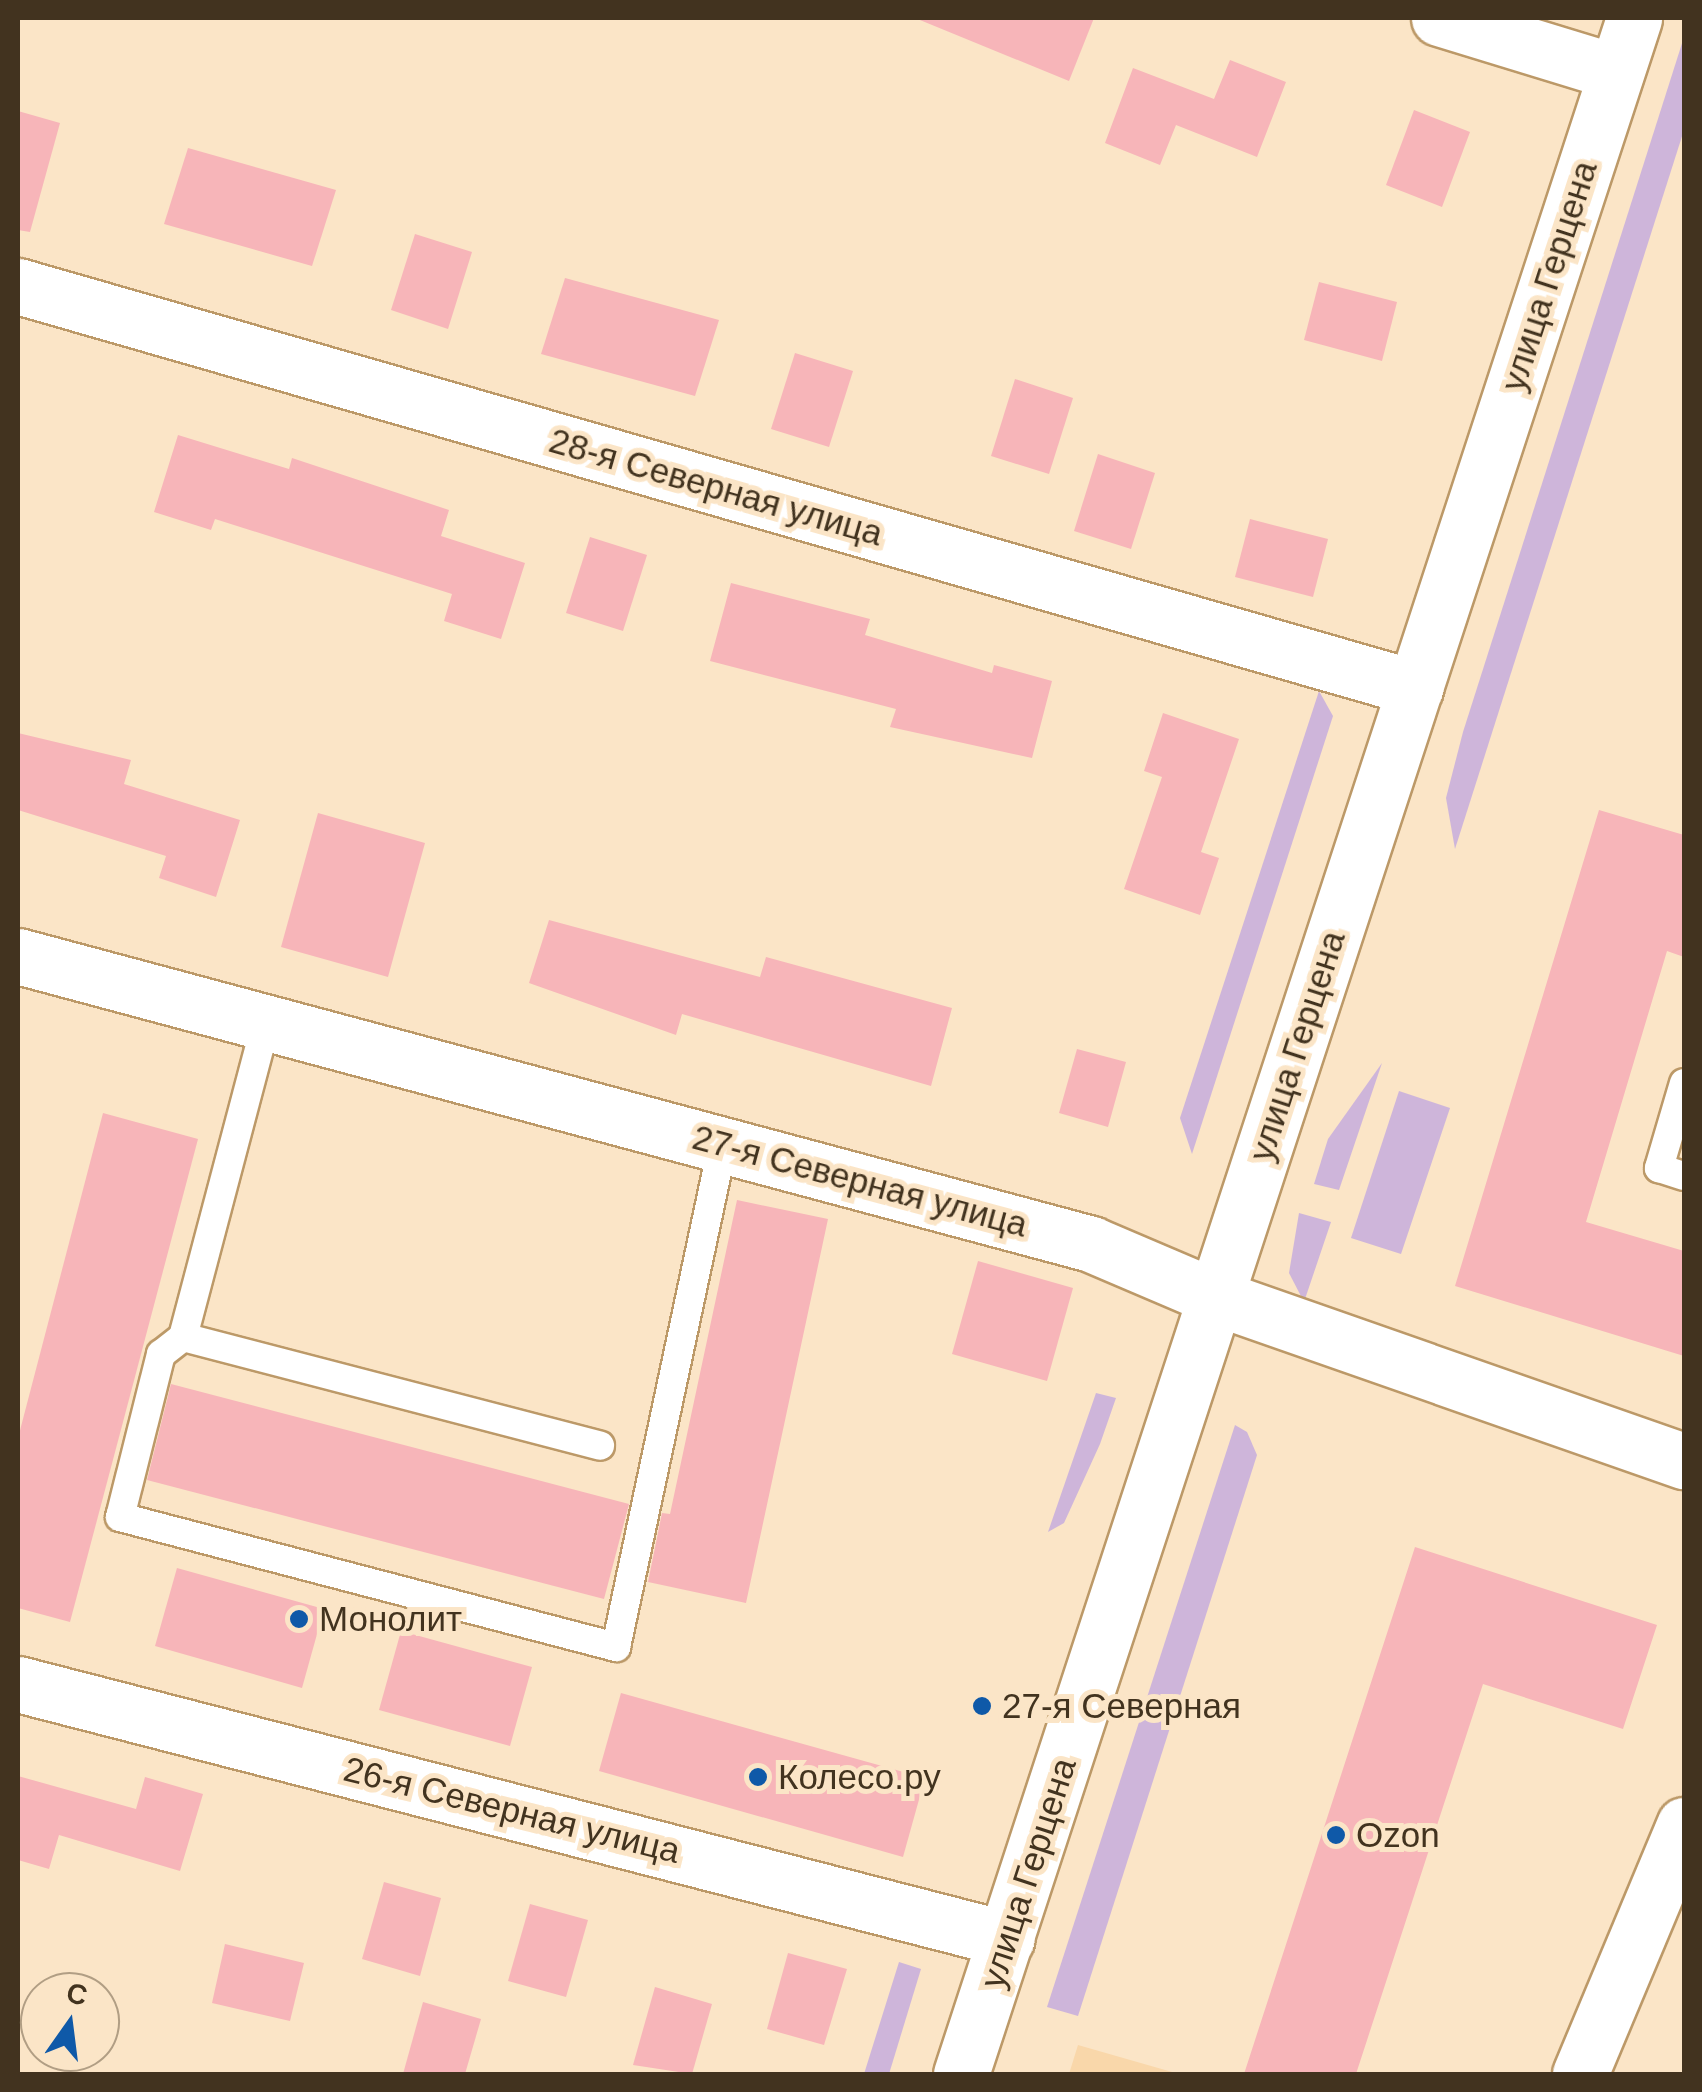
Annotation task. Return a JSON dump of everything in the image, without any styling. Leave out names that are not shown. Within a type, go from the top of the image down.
[{"type":"street","points":[[1439,18],[1616,72]]},
{"type":"street","name":"улица Герцена","points":[[961,2074],[1634,18]]},
{"type":"street","name":"28-я Северная улица","points":[[18,286],[1415,688]]},
{"type":"street","name":"27-я Северная улица","points":[[18,956],[267,1019],[1091,1244],[1215,1297],[1684,1461]]},
{"type":"street","name":"26-я Северная улица","points":[[18,1684],[1006,1938]]},
{"type":"street","points":[[1580,2074],[1684,1825]]},
{"type":"lane","points":[[267,1019],[183,1337],[161,1354],[120,1517],[616,1647],[723,1143]]},
{"type":"lane","points":[[1684,1083],[1659,1168],[1684,1176]]},
{"type":"lane","points":[[183,1337],[600,1446]]},
{"type":"shaded area","points":[[1684,37],[1684,130],[1455,849],[1446,798],[1463,732]]},
{"type":"shaded area","points":[[1319,691],[1333,716],[1192,1154],[1180,1118]]},
{"type":"shaded area","points":[[1382,1063],[1339,1190],[1314,1184],[1328,1139]]},
{"type":"shaded area","points":[[1399,1091],[1450,1108],[1401,1254],[1351,1238]]},
{"type":"shaded area","points":[[1299,1213],[1331,1222],[1304,1302],[1289,1273]]},
{"type":"shaded area","points":[[1096,1393],[1116,1398],[1064,1523],[1048,1532]]},
{"type":"shaded area","points":[[1235,1425],[1247,1432],[1257,1455],[1078,2016],[1047,2007]]},
{"type":"shaded area","points":[[899,1962],[921,1969],[889,2074],[864,2074]]},
{"type":"shaded area","points":[[1078,2045],[1179,2074],[1069,2074]]},
{"type":"building","points":[[915,18],[1094,18],[1069,81]]},
{"type":"building","points":[[1230,60],[1286,82],[1257,157],[1176,125],[1160,165],[1105,143],[1133,68],[1214,99]]},
{"type":"building","points":[[1414,110],[1470,132],[1442,207],[1386,185]]},
{"type":"building","points":[[18,111],[60,123],[30,232],[18,230]]},
{"type":"building","points":[[188,148],[336,190],[312,266],[164,224]]},
{"type":"building","points":[[415,234],[472,252],[448,329],[391,310]]},
{"type":"building","points":[[565,278],[719,320],[695,396],[541,354]]},
{"type":"building","points":[[1319,282],[1397,302],[1382,361],[1304,340]]},
{"type":"building","points":[[795,353],[853,371],[829,447],[771,429]]},
{"type":"building","points":[[1015,379],[1073,398],[1049,474],[991,456]]},
{"type":"building","points":[[178,435],[289,469],[292,458],[449,510],[441,536],[525,563],[501,639],[444,621],[452,594],[215,519],[211,530],[154,512]]},
{"type":"building","points":[[1098,454],[1155,473],[1131,549],[1074,531]]},
{"type":"building","points":[[1250,519],[1328,539],[1313,597],[1235,577]]},
{"type":"building","points":[[590,537],[647,555],[623,631],[566,613]]},
{"type":"building","points":[[731,583],[870,619],[865,635],[992,673],[994,665],[1052,681],[1032,758],[890,727],[896,709],[710,661]]},
{"type":"building","points":[[1163,713],[1239,739],[1201,852],[1219,858],[1200,915],[1124,889],[1162,777],[1144,771]]},
{"type":"building","points":[[18,733],[131,760],[124,784],[240,820],[216,897],[159,878],[166,856],[18,810]]},
{"type":"building","points":[[1599,810],[1684,835],[1684,957],[1667,951],[1586,1222],[1684,1251],[1684,1356],[1455,1286]]},
{"type":"building","points":[[318,813],[425,843],[388,977],[281,947]]},
{"type":"building","points":[[549,920],[760,977],[766,957],[952,1008],[931,1086],[682,1014],[676,1035],[529,983]]},
{"type":"building","points":[[1077,1049],[1126,1062],[1108,1127],[1059,1113]]},
{"type":"building","points":[[103,1113],[198,1139],[70,1622],[18,1608],[18,1438]]},
{"type":"building","points":[[737,1200],[828,1219],[746,1603],[648,1582],[662,1513],[670,1514]]},
{"type":"building","points":[[978,1261],[1073,1288],[1047,1381],[952,1354]]},
{"type":"building","points":[[171,1384],[629,1504],[604,1599],[147,1480]]},
{"type":"building","points":[[1415,1547],[1657,1625],[1623,1729],[1483,1684],[1356,2074],[1244,2074]]},
{"type":"building","points":[[177,1568],[324,1609],[302,1688],[155,1646]]},
{"type":"building","points":[[401,1631],[532,1667],[510,1746],[379,1710]]},
{"type":"building","points":[[621,1693],[925,1778],[903,1857],[599,1771]]},
{"type":"building","points":[[18,1776],[136,1809],[145,1777],[203,1794],[180,1871],[59,1835],[49,1869],[18,1860]]},
{"type":"building","points":[[384,1882],[441,1898],[420,1976],[362,1959]]},
{"type":"building","points":[[530,1904],[588,1920],[566,1997],[508,1981]]},
{"type":"building","points":[[225,1944],[304,1963],[290,2021],[212,2003]]},
{"type":"building","points":[[788,1953],[847,1969],[824,2045],[767,2029]]},
{"type":"building","points":[[655,1987],[712,2004],[692,2074],[633,2065]]},
{"type":"building","points":[[423,2002],[481,2019],[465,2074],[403,2074]]},
{"type":"place","name":"Монолит","points":[[299,1619]]},
{"type":"place","name":"27-я Северная","points":[[982,1706]]},
{"type":"place","name":"Колесо.ру","points":[[758,1777]]},
{"type":"place","name":"Ozon","points":[[1336,1835]]}]
